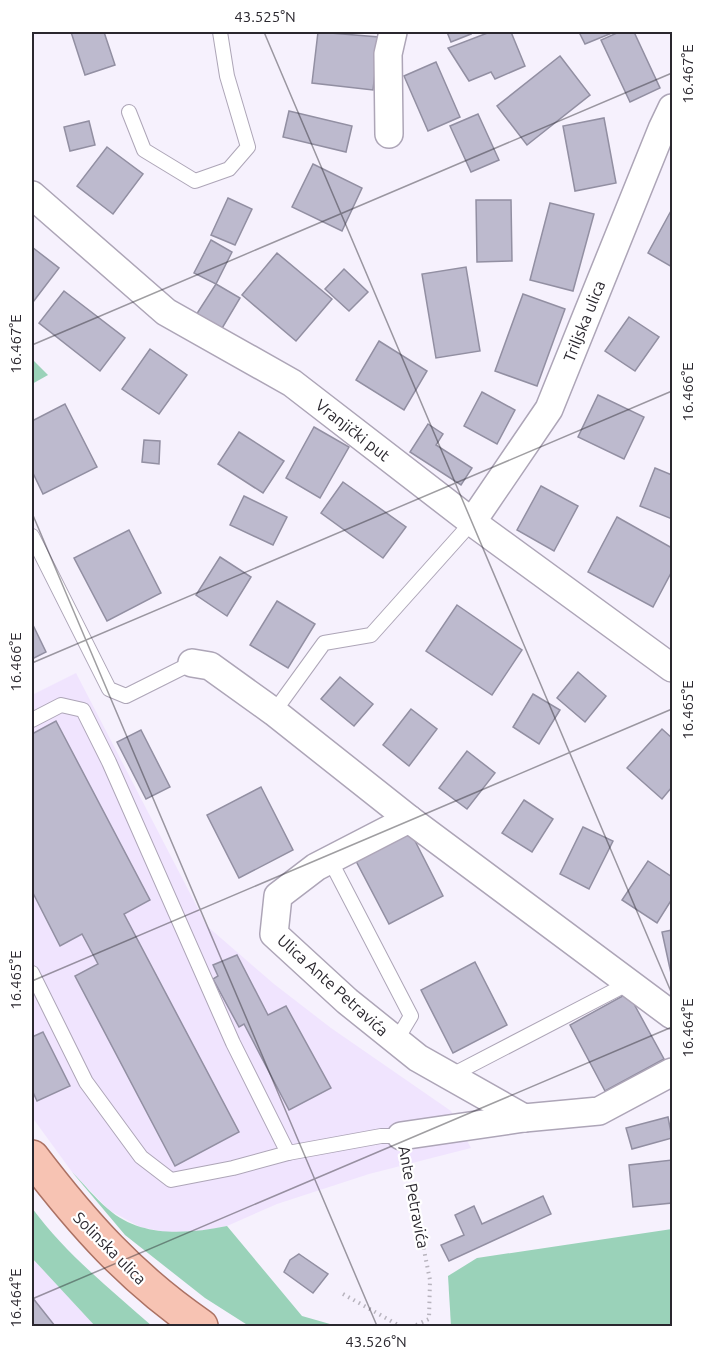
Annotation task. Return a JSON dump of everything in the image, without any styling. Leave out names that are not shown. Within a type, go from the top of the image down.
[{"type":"main road","name":"Solinska ulica","points":[[32,1157],[72,1210],[120,1261],[165,1302],[201,1326]]},
{"type":"street","points":[[389,134],[388,54],[393,32]]},
{"type":"street","name":"Triljska ulica","points":[[472,522],[549,409],[672,108]]},
{"type":"street","name":"Vranjički put","points":[[32,195],[166,312],[292,383],[472,522],[670,660]]},
{"type":"street","points":[[192,663],[210,666],[274,712],[409,819],[672,1015]]},
{"type":"street","name":"Ulica Ante Petravića","points":[[409,819],[316,867],[278,896],[274,934],[348,1001],[418,1058],[524,1118]]},
{"type":"street","points":[[401,1136],[524,1118],[599,1111],[672,1072]]},
{"type":"lane","points":[[129,112],[144,150],[195,181],[229,169],[248,147],[227,76],[220,32]]},
{"type":"lane","points":[[274,712],[324,643],[372,635],[472,522]]},
{"type":"lane","points":[[32,536],[109,689],[126,696],[192,663]]},
{"type":"lane","points":[[32,720],[61,705],[83,710],[118,783],[233,1043],[288,1153]]},
{"type":"lane","points":[[330,860],[411,1016],[396,1041]]},
{"type":"lane","name":"Ante Petravića","points":[[32,973],[86,1082],[141,1157],[171,1180],[233,1168],[288,1153],[381,1136],[401,1136]]},
{"type":"lane","points":[[450,1076],[629,983]]},
{"type":"path","name":"Ante Petravića","points":[[401,1136],[430,1280],[429,1319],[414,1326]]},
{"type":"path","points":[[343,1294],[400,1326]]},
{"type":"shaded area","points":[[76,673],[207,926],[274,984],[331,1028],[451,1111],[471,1148],[369,1174],[277,1204],[227,1226],[196,1232],[165,1232],[140,1227],[109,1210],[72,1172],[32,1117],[32,695]]},
{"type":"shaded area","points":[[32,1258],[95,1326],[32,1326]]},
{"type":"green space","points":[[32,359],[48,375],[32,384]]},
{"type":"green space","points":[[72,1172],[108,1209],[135,1225],[180,1232],[227,1226],[302,1316],[337,1326],[249,1326],[205,1298],[125,1235]]},
{"type":"green space","points":[[32,1208],[73,1255],[152,1326],[95,1326],[32,1258]]},
{"type":"green space","points":[[672,1229],[672,1326],[451,1326],[448,1276],[477,1258]]},
{"type":"building","points":[[71,32],[104,32],[115,65],[85,75]]},
{"type":"building","points":[[318,32],[379,37],[373,90],[312,83]]},
{"type":"building","points":[[447,32],[470,32],[471,34],[451,42]]},
{"type":"building","points":[[490,32],[511,32],[525,66],[495,79],[491,72],[469,81],[448,48]]},
{"type":"building","points":[[579,32],[611,32],[612,33],[585,44]]},
{"type":"building","points":[[619,32],[634,32],[660,88],[630,102],[601,40]]},
{"type":"building","points":[[560,56],[590,95],[527,145],[497,106]]},
{"type":"building","points":[[436,62],[460,117],[428,131],[404,76]]},
{"type":"building","points":[[289,111],[352,126],[346,152],[283,137]]},
{"type":"building","points":[[478,114],[499,160],[471,172],[450,126]]},
{"type":"building","points":[[604,118],[616,183],[575,191],[563,126]]},
{"type":"building","points":[[89,121],[95,145],[70,151],[64,127]]},
{"type":"building","points":[[107,147],[143,174],[113,214],[77,186]]},
{"type":"building","points":[[313,164],[362,188],[342,231],[292,207]]},
{"type":"building","points":[[228,198],[252,209],[235,245],[211,235]]},
{"type":"building","points":[[476,200],[511,200],[512,261],[477,262]]},
{"type":"building","points":[[550,203],[594,214],[573,291],[530,280]]},
{"type":"building","points":[[672,209],[672,267],[648,253]]},
{"type":"building","points":[[211,240],[232,252],[216,284],[194,273]]},
{"type":"building","points":[[32,247],[59,268],[33,302],[32,301]]},
{"type":"building","points":[[277,253],[332,299],[296,341],[242,295]]},
{"type":"building","points":[[466,267],[480,351],[436,358],[422,274]]},
{"type":"building","points":[[344,269],[368,292],[349,311],[325,289]]},
{"type":"building","points":[[216,284],[240,298],[221,330],[196,315]]},
{"type":"building","points":[[64,291],[125,338],[100,371],[39,323]]},
{"type":"building","points":[[523,294],[565,309],[537,386],[495,371]]},
{"type":"building","points":[[629,317],[659,337],[635,371],[605,351]]},
{"type":"building","points":[[379,341],[427,371],[404,410],[356,380]]},
{"type":"building","points":[[150,349],[187,375],[159,414],[122,389]]},
{"type":"building","points":[[482,392],[515,410],[497,444],[464,426]]},
{"type":"building","points":[[598,395],[644,417],[624,459],[578,437]]},
{"type":"building","points":[[65,404],[97,467],[43,494],[32,471],[32,421]]},
{"type":"building","points":[[428,424],[443,434],[436,445],[472,468],[461,485],[410,452]]},
{"type":"building","points":[[314,427],[349,447],[320,498],[286,478]]},
{"type":"building","points":[[239,432],[284,461],[263,493],[218,464]]},
{"type":"building","points":[[144,440],[160,441],[159,464],[142,462]]},
{"type":"building","points":[[655,468],[672,475],[672,519],[640,506]]},
{"type":"building","points":[[343,482],[406,527],[383,558],[321,513]]},
{"type":"building","points":[[541,486],[578,506],[554,551],[517,530]]},
{"type":"building","points":[[244,496],[287,517],[273,545],[230,525]]},
{"type":"building","points":[[617,517],[672,548],[672,571],[653,607],[588,572]]},
{"type":"building","points":[[129,530],[161,593],[107,621],[74,558]]},
{"type":"building","points":[[220,557],[251,577],[227,616],[196,595]]},
{"type":"building","points":[[277,601],[315,624],[288,668],[250,645]]},
{"type":"building","points":[[457,605],[522,650],[492,695],[426,651]]},
{"type":"building","points":[[32,623],[46,652],[32,659]]},
{"type":"building","points":[[578,672],[606,696],[585,722],[557,698]]},
{"type":"building","points":[[340,677],[373,704],[354,726],[321,699]]},
{"type":"building","points":[[533,694],[560,710],[539,744],[513,727]]},
{"type":"building","points":[[411,709],[437,729],[409,766],[383,745]]},
{"type":"building","points":[[56,721],[150,900],[124,914],[239,1132],[175,1166],[75,976],[98,964],[82,934],[60,946],[32,891],[32,734]]},
{"type":"building","points":[[662,729],[672,738],[672,787],[662,799],[627,768]]},
{"type":"building","points":[[141,730],[170,787],[146,799],[117,742]]},
{"type":"building","points":[[467,751],[495,773],[467,809],[439,788]]},
{"type":"building","points":[[261,787],[293,850],[239,878],[207,815]]},
{"type":"building","points":[[524,800],[553,819],[532,852],[502,833]]},
{"type":"building","points":[[583,827],[613,841],[589,889],[560,874]]},
{"type":"building","points":[[411,833],[443,896],[389,924],[356,861]]},
{"type":"building","points":[[648,861],[672,877],[672,899],[657,923],[622,900]]},
{"type":"building","points":[[672,930],[672,978],[662,932]]},
{"type":"building","points":[[237,955],[268,1015],[286,1006],[331,1088],[289,1110],[244,1024],[239,1027],[213,979],[218,976],[213,965]]},
{"type":"building","points":[[475,962],[507,1025],[453,1053],[421,990]]},
{"type":"building","points":[[628,993],[664,1059],[605,1091],[570,1025]]},
{"type":"building","points":[[43,1032],[70,1086],[37,1101],[32,1090],[32,1037]]},
{"type":"building","points":[[668,1117],[672,1138],[632,1149],[626,1128]]},
{"type":"building","points":[[672,1160],[672,1203],[633,1207],[629,1165]]},
{"type":"building","points":[[543,1196],[551,1214],[449,1261],[441,1245],[464,1235],[455,1215],[474,1206],[482,1224]]},
{"type":"building","points":[[299,1254],[328,1274],[313,1293],[284,1272],[290,1260]]},
{"type":"building","points":[[32,1297],[55,1326],[32,1326]]}]
